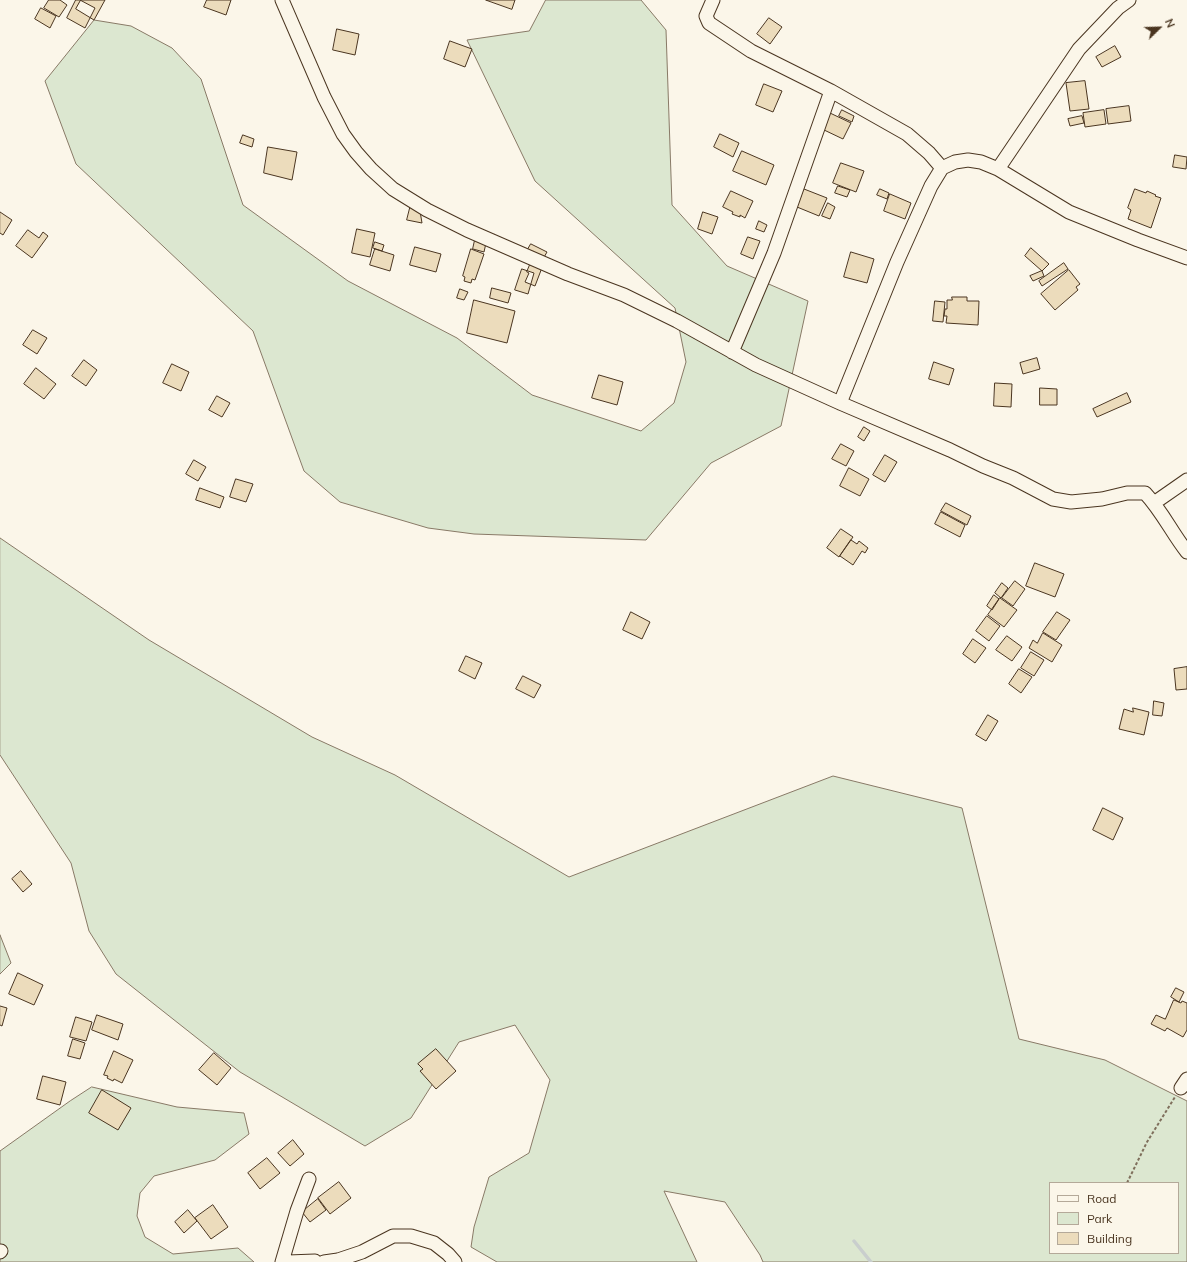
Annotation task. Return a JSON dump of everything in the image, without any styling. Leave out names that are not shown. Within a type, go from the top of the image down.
[{"type":"street","points":[[282,0],[324,97],[344,134],[356,152],[371,169],[393,189],[427,210],[467,230],[568,274],[624,294],[756,365],[1013,478],[1052,498],[1071,502],[1102,499],[1127,493],[1145,493],[1161,512],[1187,552]]},
{"type":"street","points":[[713,0],[706,16],[709,23],[751,51],[831,91],[907,134],[942,168]]},
{"type":"street","points":[[998,169],[1078,49],[1118,8],[1129,0]]},
{"type":"street","points":[[732,352],[774,253],[831,91]]},
{"type":"street","points":[[840,403],[897,262],[931,186],[942,168],[955,162],[968,160],[981,162],[998,169],[1069,212],[1187,258]]},
{"type":"street","points":[[1154,503],[1187,480]]},
{"type":"street","points":[[282,1262],[297,1211],[309,1179]]},
{"type":"street","points":[[324,1262],[338,1260],[362,1252],[393,1236],[410,1236],[434,1243],[448,1254],[455,1262]]},
{"type":"street","points":[[288,1262],[315,1262]]},
{"type":"path","points":[[1127,1182],[1147,1142],[1184,1084]]},
{"type":"green space","points":[[546,0],[641,0],[666,30],[672,205],[727,266],[808,301],[781,426],[711,463],[646,540],[474,534],[428,528],[340,502],[304,471],[253,331],[76,164],[45,81],[94,20],[131,26],[172,48],[201,79],[243,205],[348,281],[457,338],[532,395],[641,431],[674,403],[686,362],[675,308],[535,181],[467,40],[529,31]]},
{"type":"green space","points":[[0,538],[149,640],[312,737],[395,775],[569,877],[833,776],[962,808],[1019,1039],[1105,1060],[1187,1101],[1187,1262],[763,1262],[760,1255],[725,1202],[664,1191],[697,1262],[497,1262],[471,1247],[474,1227],[489,1177],[529,1153],[550,1080],[515,1025],[459,1042],[411,1118],[365,1146],[240,1072],[116,974],[89,931],[71,863],[0,755]]},
{"type":"green space","points":[[0,935],[11,963],[0,974]]},
{"type":"green space","points":[[92,1087],[177,1107],[244,1113],[249,1134],[215,1160],[154,1176],[140,1193],[137,1216],[145,1237],[173,1254],[238,1248],[254,1262],[0,1262],[0,1151]]},
{"type":"building","points":[[49,0],[60,0],[67,5],[59,17],[44,8]]},
{"type":"building","points":[[76,0],[80,0],[95,8],[85,28],[67,18]]},
{"type":"building","points":[[81,0],[105,0],[94,20],[76,9]]},
{"type":"building","points":[[207,0],[231,0],[226,15],[204,7]]},
{"type":"building","points":[[486,0],[515,0],[512,9]]},
{"type":"building","points":[[41,8],[56,16],[50,28],[35,19]]},
{"type":"building","points":[[769,18],[782,27],[770,44],[757,34]]},
{"type":"building","points":[[337,29],[359,34],[355,55],[333,50]]},
{"type":"building","points":[[450,41],[472,49],[465,67],[444,59]]},
{"type":"building","points":[[1115,46],[1121,57],[1102,67],[1096,57]]},
{"type":"building","points":[[1085,81],[1089,109],[1070,111],[1066,83]]},
{"type":"building","points":[[764,84],[782,91],[773,112],[756,105]]},
{"type":"building","points":[[1129,106],[1131,121],[1108,124],[1106,109]]},
{"type":"building","points":[[842,110],[854,116],[852,122],[839,116]]},
{"type":"building","points":[[1104,110],[1106,124],[1085,127],[1083,113]]},
{"type":"building","points":[[830,113],[851,123],[843,139],[822,129]]},
{"type":"building","points":[[1082,116],[1084,123],[1070,126],[1068,119]]},
{"type":"building","points":[[720,134],[739,143],[733,157],[714,147]]},
{"type":"building","points":[[243,135],[254,139],[252,147],[240,143]]},
{"type":"building","points":[[268,147],[297,152],[292,180],[264,173]]},
{"type":"building","points":[[742,151],[774,165],[766,185],[733,171]]},
{"type":"building","points":[[1175,155],[1187,157],[1186,169],[1173,167]]},
{"type":"building","points":[[841,163],[864,171],[856,192],[833,183]]},
{"type":"building","points":[[838,186],[850,190],[847,197],[835,193]]},
{"type":"building","points":[[804,189],[827,198],[819,216],[797,207]]},
{"type":"building","points":[[880,189],[889,193],[887,199],[877,195]]},
{"type":"building","points":[[1135,189],[1146,193],[1147,191],[1161,198],[1151,228],[1128,219],[1131,210],[1128,208]]},
{"type":"building","points":[[731,191],[753,201],[745,218],[740,215],[740,217],[732,214],[733,212],[723,207]]},
{"type":"building","points":[[890,194],[911,203],[905,219],[884,211]]},
{"type":"building","points":[[828,203],[835,207],[830,219],[822,216]]},
{"type":"building","points":[[411,204],[420,211],[422,223],[407,220]]},
{"type":"building","points":[[0,212],[12,220],[3,235],[0,233]]},
{"type":"building","points":[[703,212],[718,217],[712,234],[698,229]]},
{"type":"building","points":[[759,221],[767,225],[764,232],[756,229]]},
{"type":"building","points":[[357,229],[375,233],[370,257],[352,253]]},
{"type":"building","points":[[28,230],[39,238],[43,232],[48,236],[32,258],[16,246]]},
{"type":"building","points":[[748,237],[760,241],[753,259],[741,254]]},
{"type":"building","points":[[475,240],[486,243],[484,252],[473,249]]},
{"type":"building","points":[[375,242],[384,245],[382,251],[373,248]]},
{"type":"building","points":[[531,244],[547,252],[543,259],[527,251]]},
{"type":"building","points":[[415,247],[441,254],[436,272],[410,265]]},
{"type":"building","points":[[1031,248],[1049,264],[1042,271],[1025,256]]},
{"type":"building","points":[[375,249],[394,255],[390,271],[370,265]]},
{"type":"building","points":[[471,249],[484,254],[475,280],[472,279],[471,283],[464,281],[465,277],[463,276]]},
{"type":"building","points":[[851,252],[874,259],[867,283],[844,277]]},
{"type":"building","points":[[532,260],[543,265],[535,286],[525,282]]},
{"type":"building","points":[[1064,263],[1068,269],[1042,286],[1039,281]]},
{"type":"building","points":[[522,269],[534,273],[528,294],[515,290]]},
{"type":"building","points":[[1069,270],[1080,284],[1076,287],[1078,290],[1055,310],[1041,294]]},
{"type":"building","points":[[1042,271],[1044,276],[1033,281],[1030,276]]},
{"type":"building","points":[[492,288],[511,293],[508,303],[490,298]]},
{"type":"building","points":[[460,289],[468,292],[464,300],[457,298]]},
{"type":"building","points":[[952,297],[967,297],[967,301],[979,301],[978,325],[946,323],[947,316],[944,316],[945,309],[947,309],[947,300],[952,300]]},
{"type":"building","points":[[474,300],[515,311],[507,343],[467,333]]},
{"type":"building","points":[[935,301],[945,302],[943,322],[933,321]]},
{"type":"building","points":[[33,330],[47,338],[37,354],[23,345]]},
{"type":"building","points":[[1037,358],[1040,369],[1023,374],[1020,363]]},
{"type":"building","points":[[84,360],[97,370],[86,386],[72,376]]},
{"type":"building","points":[[934,362],[954,369],[949,385],[929,379]]},
{"type":"building","points":[[172,364],[189,372],[181,391],[163,383]]},
{"type":"building","points":[[36,368],[56,384],[44,399],[24,384]]},
{"type":"building","points":[[599,375],[623,382],[617,405],[592,398]]},
{"type":"building","points":[[995,383],[1012,384],[1011,407],[994,406]]},
{"type":"building","points":[[1040,388],[1057,389],[1057,405],[1040,405]]},
{"type":"building","points":[[1127,393],[1131,402],[1097,417],[1093,409]]},
{"type":"building","points":[[217,396],[230,403],[222,417],[209,410]]},
{"type":"building","points":[[864,427],[870,431],[864,441],[858,437]]},
{"type":"building","points":[[841,444],[854,451],[846,466],[832,459]]},
{"type":"building","points":[[885,455],[897,462],[885,482],[873,475]]},
{"type":"building","points":[[194,460],[206,467],[198,481],[186,474]]},
{"type":"building","points":[[849,468],[869,479],[860,496],[840,486]]},
{"type":"building","points":[[236,479],[253,484],[246,502],[230,497]]},
{"type":"building","points":[[200,488],[224,497],[220,508],[196,500]]},
{"type":"building","points":[[946,503],[971,516],[967,525],[941,511]]},
{"type":"building","points":[[941,512],[965,525],[960,537],[935,524]]},
{"type":"building","points":[[841,529],[853,537],[839,557],[827,548]]},
{"type":"building","points":[[851,540],[857,544],[859,541],[868,548],[865,553],[862,551],[853,565],[840,556]]},
{"type":"building","points":[[1035,563],[1064,574],[1055,597],[1026,586]]},
{"type":"building","points":[[1015,581],[1025,589],[1013,606],[1002,598]]},
{"type":"building","points":[[1002,583],[1008,588],[1001,598],[995,593]]},
{"type":"building","points":[[994,595],[999,599],[992,610],[987,606]]},
{"type":"building","points":[[1000,598],[1017,610],[1004,627],[988,615]]},
{"type":"building","points":[[631,612],[650,622],[642,639],[623,630]]},
{"type":"building","points":[[1057,612],[1070,620],[1056,640],[1043,632]]},
{"type":"building","points":[[987,616],[1000,626],[989,641],[976,631]]},
{"type":"building","points":[[1043,633],[1062,645],[1052,662],[1029,648],[1033,640],[1037,643]]},
{"type":"building","points":[[1007,636],[1022,647],[1012,661],[996,650]]},
{"type":"building","points":[[973,639],[986,648],[975,663],[963,654]]},
{"type":"building","points":[[1031,652],[1044,660],[1034,676],[1021,668]]},
{"type":"building","points":[[466,656],[482,663],[475,679],[459,671]]},
{"type":"building","points":[[1187,667],[1187,689],[1176,690],[1174,669]]},
{"type":"building","points":[[1019,669],[1032,677],[1021,693],[1009,684]]},
{"type":"building","points":[[523,676],[541,685],[534,698],[516,689]]},
{"type":"building","points":[[1154,701],[1164,703],[1162,716],[1153,715]]},
{"type":"building","points":[[1133,708],[1149,712],[1144,735],[1119,729],[1124,709],[1133,712]]},
{"type":"building","points":[[988,715],[998,721],[986,741],[976,735]]},
{"type":"building","points":[[1103,808],[1123,818],[1113,840],[1093,830]]},
{"type":"building","points":[[21,871],[32,884],[23,892],[12,879]]},
{"type":"building","points":[[18,973],[43,985],[34,1005],[9,994]]},
{"type":"building","points":[[1176,988],[1184,992],[1179,1002],[1171,997]]},
{"type":"building","points":[[1174,1000],[1181,1003],[1182,1001],[1187,1003],[1187,1030],[1183,1037],[1167,1028],[1165,1031],[1151,1024],[1156,1015],[1165,1019]]},
{"type":"building","points":[[0,1006],[7,1008],[2,1026],[0,1025]]},
{"type":"building","points":[[97,1015],[123,1024],[118,1040],[92,1030]]},
{"type":"building","points":[[76,1017],[92,1022],[86,1041],[70,1037]]},
{"type":"building","points":[[73,1039],[85,1043],[80,1059],[68,1056]]},
{"type":"building","points":[[436,1049],[456,1071],[436,1089],[420,1071],[423,1069],[418,1064]]},
{"type":"building","points":[[114,1051],[133,1060],[122,1083],[114,1079],[113,1081],[107,1078],[108,1076],[104,1075]]},
{"type":"building","points":[[214,1053],[231,1068],[217,1085],[199,1070]]},
{"type":"building","points":[[43,1076],[66,1082],[60,1105],[37,1099]]},
{"type":"building","points":[[102,1090],[131,1108],[118,1130],[89,1113]]},
{"type":"building","points":[[293,1140],[304,1154],[290,1166],[278,1153]]},
{"type":"building","points":[[267,1158],[280,1173],[260,1189],[248,1173]]},
{"type":"building","points":[[339,1182],[351,1198],[330,1214],[318,1198]]},
{"type":"building","points":[[318,1199],[326,1210],[310,1222],[302,1212]]},
{"type":"building","points":[[213,1205],[228,1227],[211,1239],[195,1218]]},
{"type":"building","points":[[188,1210],[197,1221],[184,1233],[175,1222]]},
{"type":"waterway","points":[[854,1241],[871,1262]]}]
